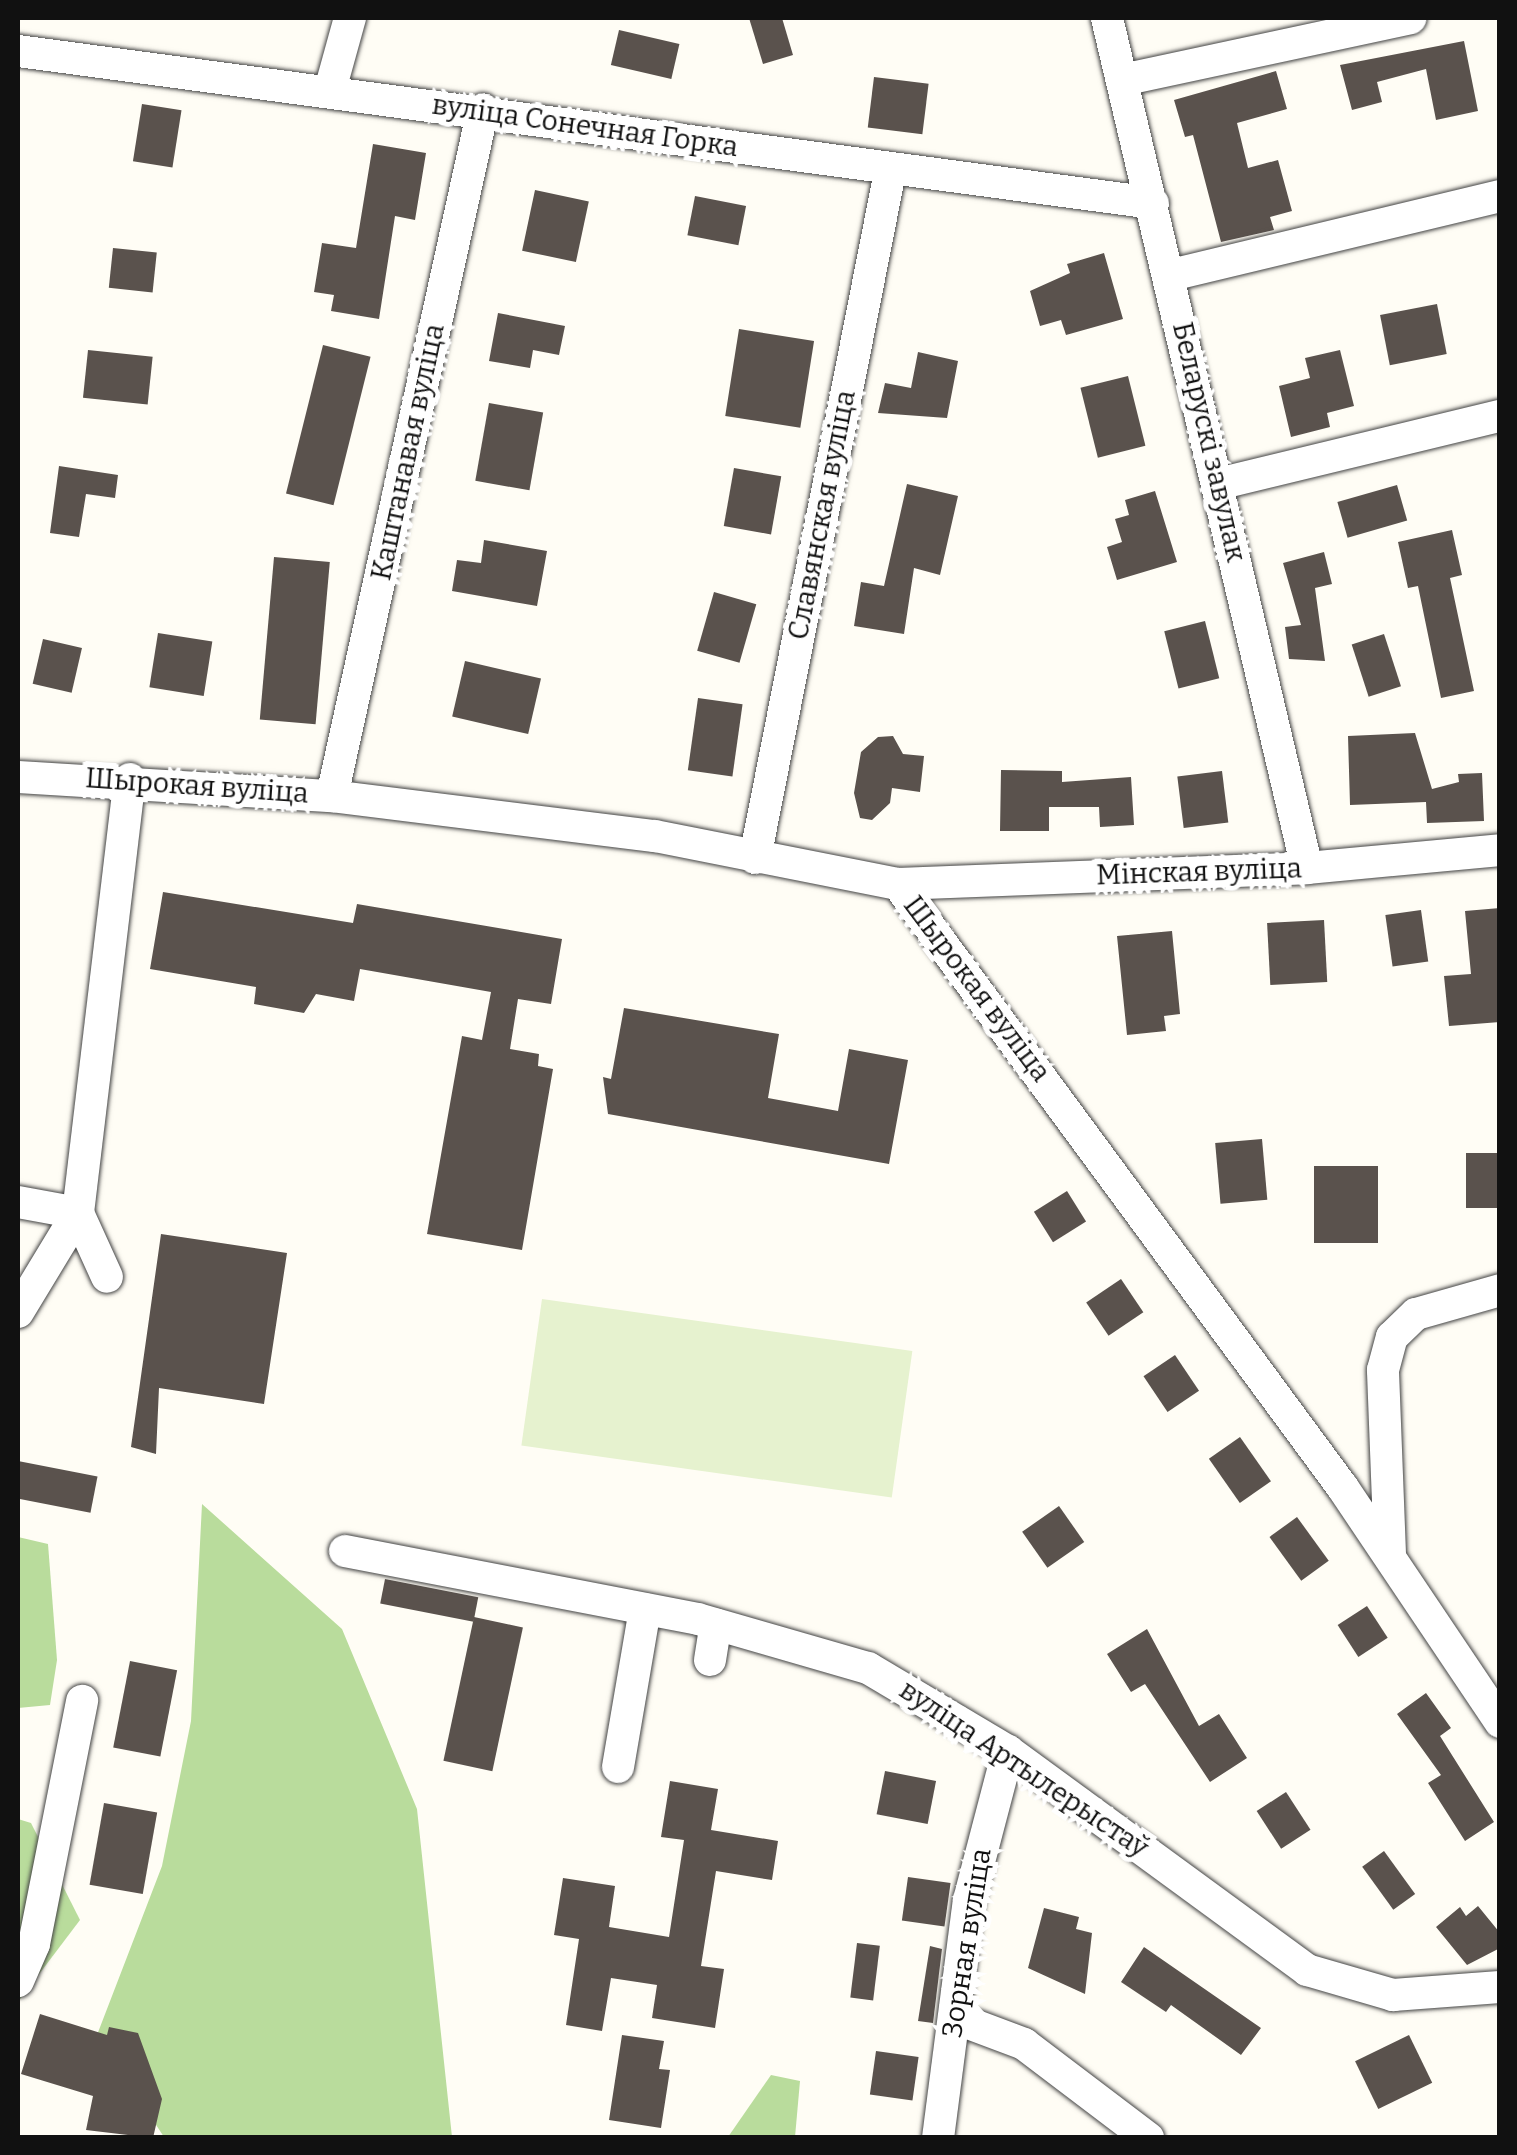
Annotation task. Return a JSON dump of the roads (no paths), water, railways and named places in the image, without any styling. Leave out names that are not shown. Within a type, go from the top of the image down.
[{"type":"street","points":[[330,90],[350,18]]},
{"type":"street","name":"Беларускі завулак","points":[[1107,18],[1171,275],[1307,868]]},
{"type":"street","points":[[1122,80],[1410,18]]},
{"type":"street","name":"вуліца Сонечная Горка","points":[[18,50],[483,109],[890,172],[1153,202]]},
{"type":"street","name":"Каштанавая вуліца","points":[[332,796],[483,109]]},
{"type":"street","name":"Славянская вуліца","points":[[754,858],[890,172]]},
{"type":"street","points":[[1171,275],[1500,196]]},
{"type":"street","points":[[1218,484],[1500,416]]},
{"type":"street","name":"Шырокая вуліца","points":[[18,776],[130,779],[332,796],[656,836],[898,884],[1390,1554],[1496,1710]]},
{"type":"street","points":[[18,1312],[78,1213],[130,779]]},
{"type":"street","name":"Мінская вуліца","points":[[898,884],[1307,868],[1500,850]]},
{"type":"street","points":[[18,1202],[78,1213]]},
{"type":"street","points":[[78,1213],[108,1278]]},
{"type":"street","points":[[1390,1554],[1383,1370],[1392,1337],[1416,1314],[1500,1290]]},
{"type":"street","name":"вуліца Артылерыстаў","points":[[345,1551],[716,1624],[868,1668],[1008,1751],[1308,1970],[1393,1994],[1500,1987]]},
{"type":"street","points":[[618,1766],[645,1609]]},
{"type":"street","points":[[710,1660],[716,1624]]},
{"type":"street","points":[[18,1981],[34,1944],[82,1700]]},
{"type":"street","name":"Зорная вуліца","points":[[938,2138],[969,1900],[1008,1751]]},
{"type":"street","points":[[954,2018],[1024,2044],[1148,2138]]}]
